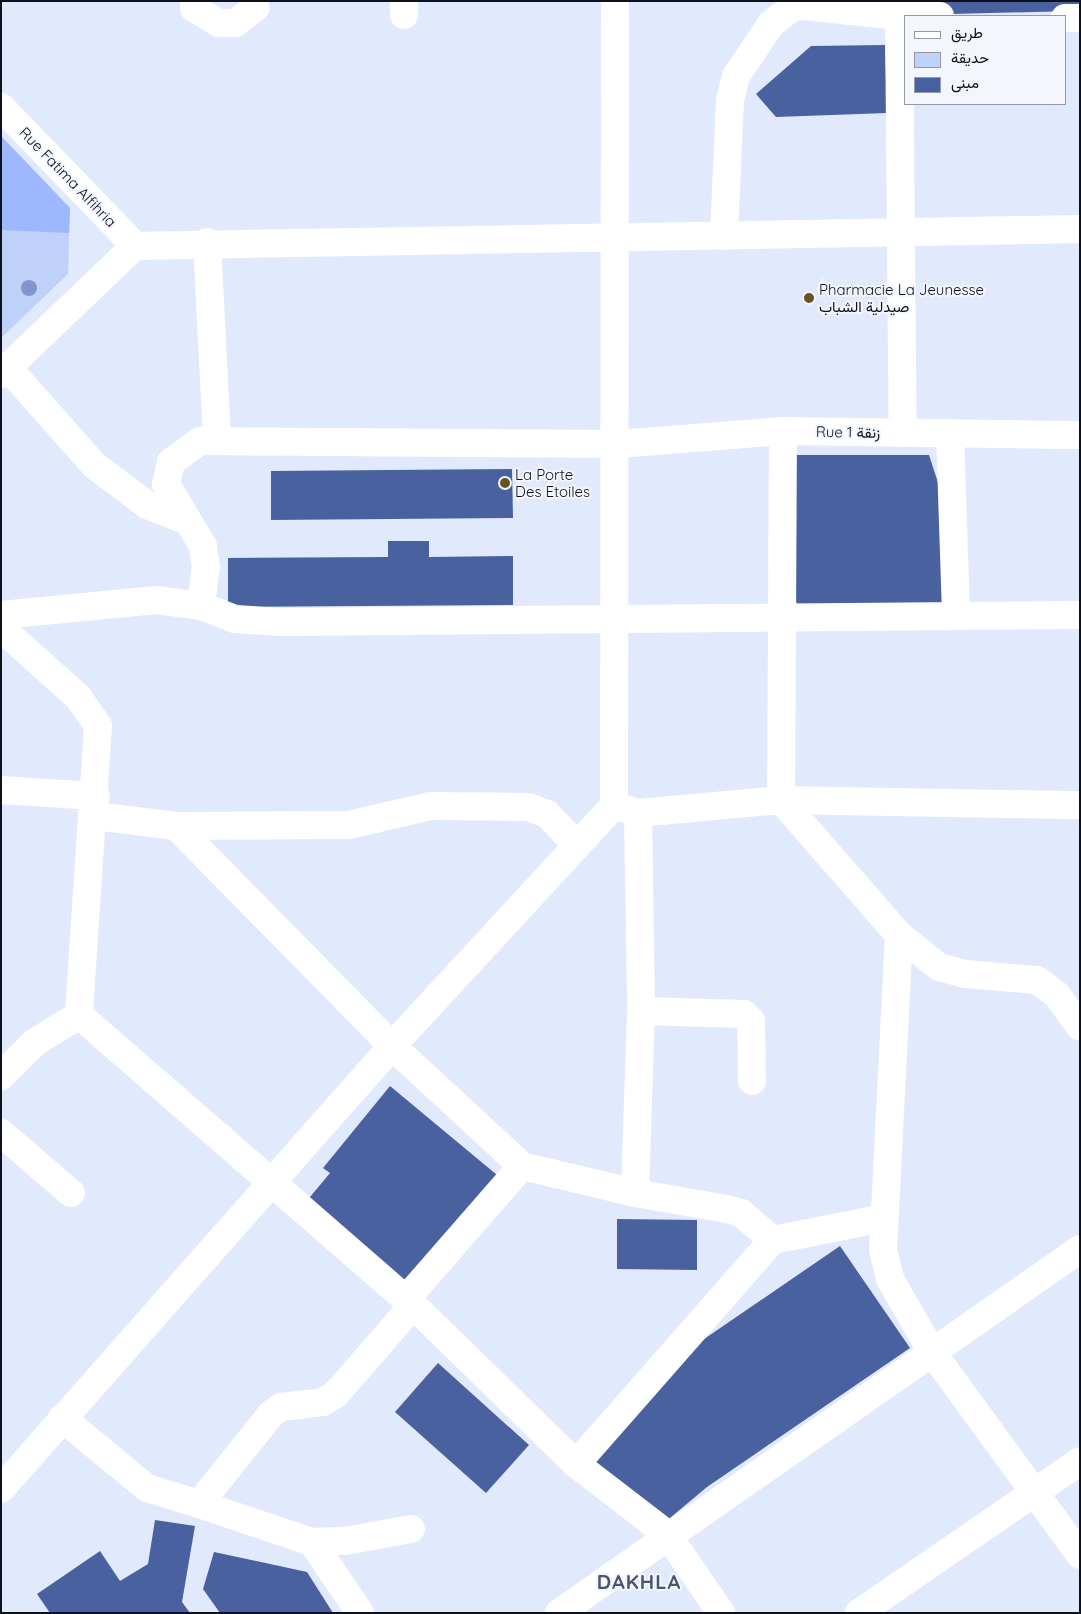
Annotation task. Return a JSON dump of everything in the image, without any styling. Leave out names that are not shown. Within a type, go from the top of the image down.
[{"type":"street","points":[[194,1],[194,8],[220,23],[235,23],[256,7]]},
{"type":"street","points":[[615,1],[613,240],[618,444],[616,620],[626,809],[641,1011],[634,1193]]},
{"type":"street","points":[[724,236],[730,100],[736,76],[771,24],[793,7],[804,6],[899,8],[935,15]]},
{"type":"street","points":[[899,8],[903,230],[903,433]]},
{"type":"street","points":[[1066,18],[1080,18]]},
{"type":"street","name":"Rue Fatima Alfihria","points":[[1,107],[135,246]]},
{"type":"street","points":[[188,521],[147,505],[94,465],[4,371],[135,246],[207,242],[613,240],[903,230],[1080,230]]},
{"type":"street","points":[[207,242],[217,439]]},
{"type":"street","points":[[783,431],[784,618],[782,800],[898,936],[948,970],[1037,980],[1057,995],[1080,1027]]},
{"type":"street","name":"Rue 1 زنقة","points":[[201,606],[206,568],[203,546],[168,493],[167,472],[171,462],[200,441],[217,439],[618,444],[783,431],[1080,435]]},
{"type":"street","points":[[950,433],[956,616]]},
{"type":"street","points":[[1,615],[156,600],[201,606],[222,616],[282,622],[1080,614]]},
{"type":"street","points":[[1,628],[55,675],[95,719],[95,806],[78,1015]]},
{"type":"street","points":[[1,790],[95,806],[176,826],[349,825],[430,806],[528,807],[547,814],[575,843]]},
{"type":"street","points":[[1,1489],[62,1418],[275,1181],[392,1046],[575,843],[626,809],[782,800],[1080,805]]},
{"type":"street","points":[[176,826],[392,1046],[522,1166],[634,1193],[727,1208],[741,1213],[774,1240]]},
{"type":"street","points":[[898,936],[883,1250],[890,1279],[932,1352],[1034,1495],[1080,1555]]},
{"type":"street","points":[[641,1011],[724,1010],[744,1014],[751,1021],[752,1081]]},
{"type":"street","points":[[1,1076],[34,1043],[78,1015]]},
{"type":"street","points":[[78,1015],[275,1181],[410,1302],[576,1464],[667,1534],[721,1613]]},
{"type":"street","points":[[1,1134],[71,1192]]},
{"type":"street","points":[[199,1504],[271,1414],[281,1407],[323,1402],[336,1394],[522,1166]]},
{"type":"street","points":[[576,1464],[774,1240],[884,1218]]},
{"type":"street","points":[[559,1613],[667,1534],[1080,1249]]},
{"type":"street","points":[[62,1418],[147,1488],[312,1542],[410,1529]]},
{"type":"street","points":[[859,1613],[1034,1495],[1080,1461]]},
{"type":"street","points":[[312,1542],[360,1613]]},
{"type":"green space","points":[[1,136],[70,208],[68,274],[1,338]]},
{"type":"shaded area","points":[[1,136],[70,208],[69,233],[1,230]]},
{"type":"building","points":[[913,1],[1080,1],[1080,16],[1072,11],[914,15]]},
{"type":"building","points":[[885,45],[887,113],[776,117],[756,94],[811,46]]},
{"type":"building","points":[[791,455],[929,455],[943,498],[942,615],[800,616],[790,579]]},
{"type":"building","points":[[512,469],[513,518],[271,520],[271,471]]},
{"type":"building","points":[[388,541],[429,541],[429,557],[513,556],[513,605],[228,607],[228,558],[388,557]]},
{"type":"building","points":[[390,1086],[503,1180],[412,1292],[305,1203],[330,1173],[323,1168]]},
{"type":"building","points":[[617,1219],[697,1220],[697,1270],[617,1269]]},
{"type":"building","points":[[840,1246],[910,1348],[707,1487],[664,1523],[588,1458],[672,1361]]},
{"type":"building","points":[[438,1363],[529,1445],[486,1493],[395,1412]]},
{"type":"building","points":[[155,1520],[195,1526],[182,1602],[190,1613],[50,1613],[37,1594],[100,1551],[120,1581],[148,1564]]},
{"type":"building","points":[[214,1552],[307,1572],[333,1613],[220,1613],[203,1589]]},
{"type":"place","name":"Pharmacie La Jeunesse صيدلية الشباب","points":[[809,298]]},
{"type":"place","name":"La Porte Des Etoiles","points":[[505,483]]},
{"type":"district","name":"DAKHLA","points":[[639,1581]]}]
